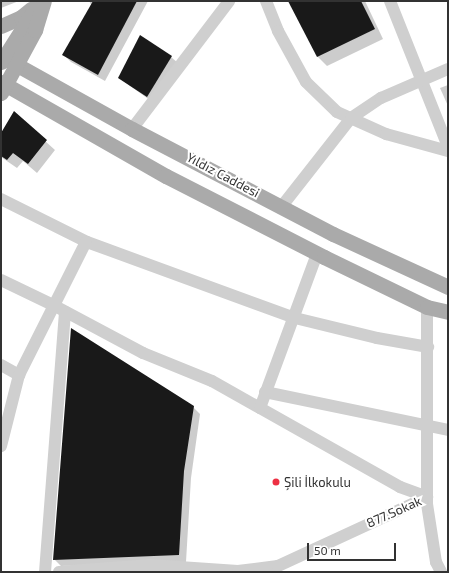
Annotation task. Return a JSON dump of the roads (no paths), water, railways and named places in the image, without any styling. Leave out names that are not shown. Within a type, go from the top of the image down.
[{"type":"main road","points":[[3,87],[6,60],[40,1]]},
{"type":"main road","points":[[1,26],[21,17],[40,1]]},
{"type":"main road","points":[[6,60],[34,30],[44,1]]},
{"type":"main road","name":"Yıldız Caddesi","points":[[6,60],[132,129],[282,206],[333,234],[448,287]]},
{"type":"main road","name":"Yıldız Caddesi","points":[[3,87],[166,176],[317,254],[427,307],[448,312]]},
{"type":"street","points":[[132,129],[229,1]]},
{"type":"street","points":[[266,1],[280,34],[306,82],[337,112],[386,134],[448,151]]},
{"type":"street","points":[[390,1],[448,147]]},
{"type":"street","points":[[282,206],[351,118],[381,98],[448,70]]},
{"type":"street","points":[[1,200],[86,242],[292,316],[377,338],[428,347]]},
{"type":"street","points":[[1,446],[19,375],[60,309],[86,242]]},
{"type":"street","points":[[260,408],[292,316],[317,254]]},
{"type":"street","points":[[1,280],[60,309],[143,354],[212,381],[400,487],[427,497]]},
{"type":"street","points":[[427,307],[427,497],[436,562],[441,572]]},
{"type":"street","points":[[45,572],[60,309]]},
{"type":"street","points":[[1,365],[19,375]]},
{"type":"street","points":[[265,392],[448,430]]},
{"type":"street","name":"877.Sokak","points":[[59,572],[150,565],[167,569],[238,572],[278,566],[427,497]]},
{"type":"place","name":"Şili İlkokulu","points":[[276,482]]}]
